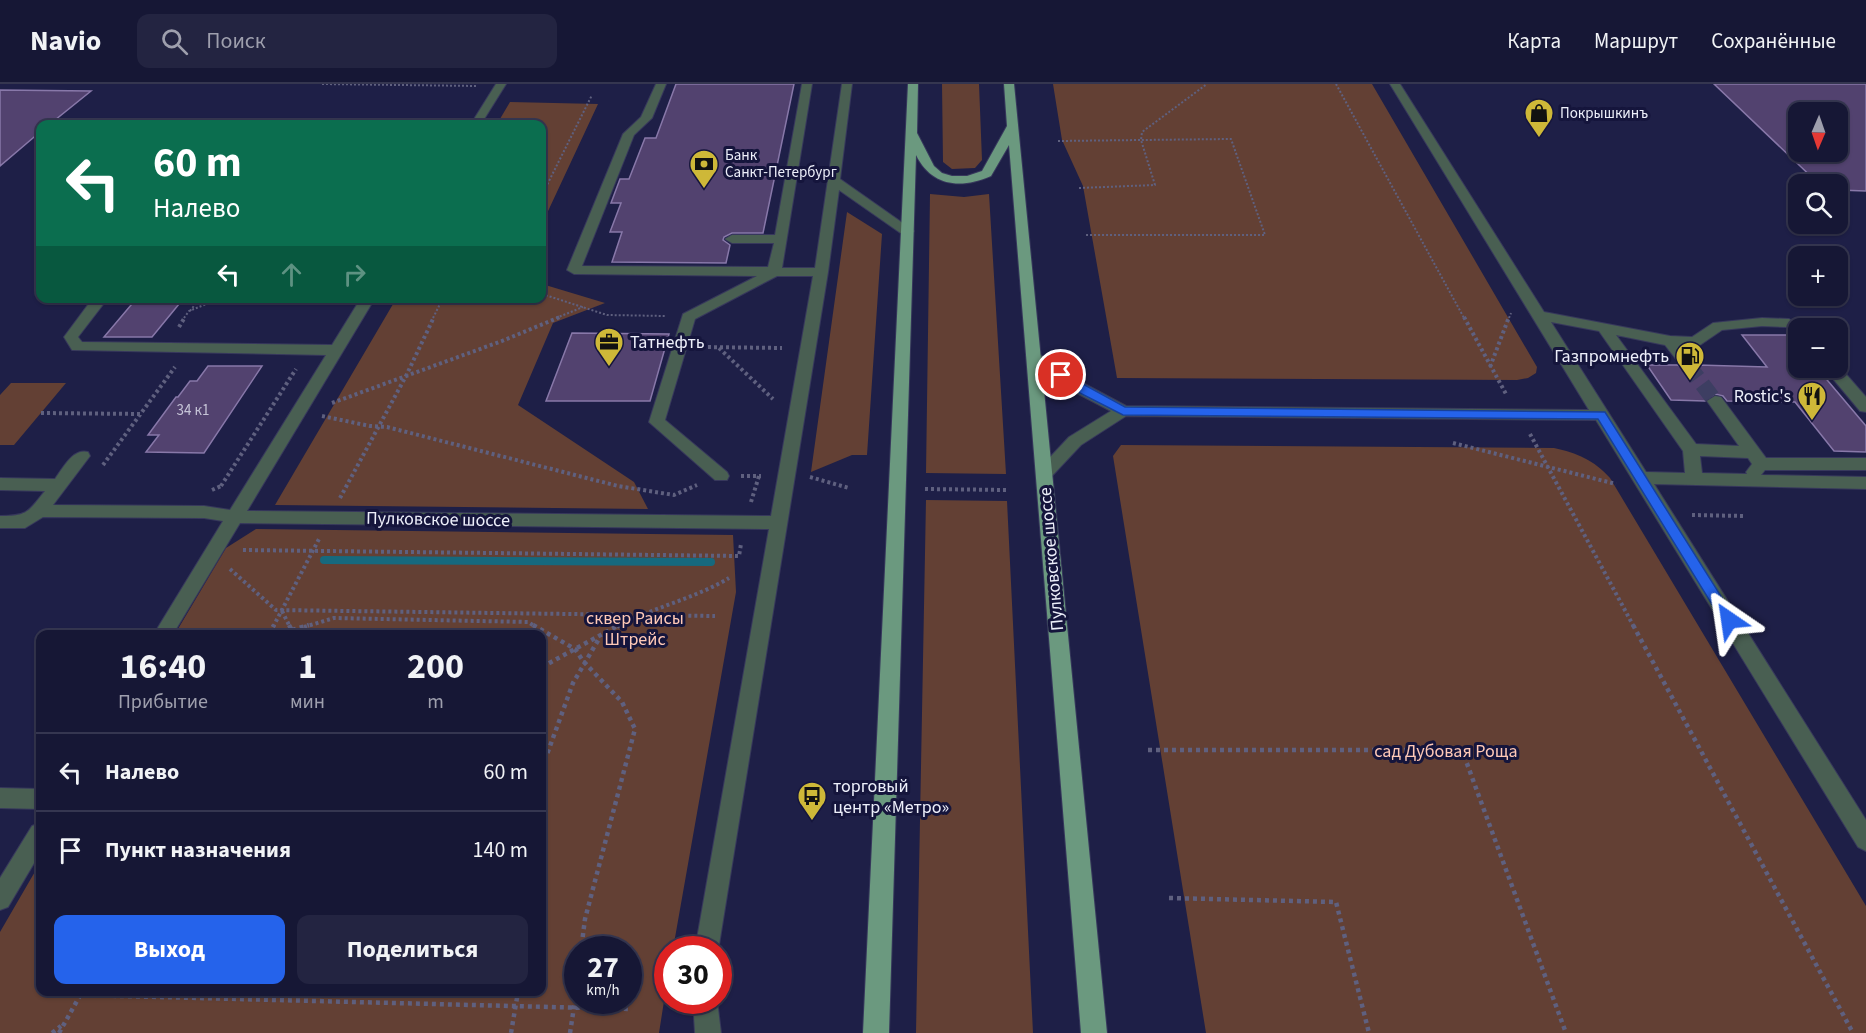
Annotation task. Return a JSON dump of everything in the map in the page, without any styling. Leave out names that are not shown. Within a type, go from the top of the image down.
[{"type":"main road","points":[[876,1033],[913,84]]},
{"type":"main road","name":"Пулковское шоссе","points":[[1009,84],[1094,1033]]},
{"type":"main road","points":[[911,133],[933,172],[947,178],[969,179],[987,172],[1013,126]]},
{"type":"street","points":[[661,84],[646,118],[629,134],[574,270],[821,272]]},
{"type":"street","points":[[774,272],[807,84]]},
{"type":"street","points":[[709,936],[821,272],[847,84]]},
{"type":"street","points":[[1395,84],[1866,840]]},
{"type":"street","points":[[478,120],[500,85]]},
{"type":"street","points":[[833,180],[907,231]]},
{"type":"street","points":[[732,239],[781,239]]},
{"type":"street","points":[[721,476],[657,422],[688,316],[774,272]]},
{"type":"street","points":[[97,303],[71,337],[77,347],[336,351]]},
{"type":"street","points":[[165,630],[301,412],[365,303]]},
{"type":"street","points":[[1539,315],[1670,341],[1695,342],[1718,326],[1762,322],[1788,323]]},
{"type":"street","points":[[1602,327],[1691,450],[1694,480]]},
{"type":"street","points":[[1670,341],[1688,365]]},
{"type":"street","points":[[1033,355],[1074,385],[1123,411],[1601,415]]},
{"type":"street","points":[[1841,378],[1866,407]]},
{"type":"street","points":[[1715,401],[1756,458]]},
{"type":"street","points":[[1044,474],[1075,441],[1123,411]]},
{"type":"street","points":[[1691,450],[1756,458],[1866,464]]},
{"type":"street","points":[[0,522],[25,522],[39,511],[82,456]]},
{"type":"street","points":[[1747,482],[1756,458]]},
{"type":"street","points":[[1640,478],[1866,483]]},
{"type":"street","points":[[0,484],[60,485]]},
{"type":"street","name":"Пулковское шоссе","points":[[39,511],[204,513],[235,517],[779,523]]},
{"type":"street","points":[[0,798],[36,799]]},
{"type":"street","points":[[0,899],[36,840]]},
{"type":"street","points":[[706,1014],[708,1033]]},
{"type":"path","points":[[322,84],[500,85]]},
{"type":"path","points":[[1079,188],[1155,185],[1141,140],[1142,132],[1207,84]]},
{"type":"path","points":[[1336,84],[1501,386]]},
{"type":"path","points":[[546,186],[592,94]]},
{"type":"path","points":[[1058,141],[1231,139],[1265,235],[1086,235]]},
{"type":"path","points":[[546,295],[607,315],[688,316]]},
{"type":"path","points":[[161,348],[196,303]]},
{"type":"path","points":[[189,311],[209,303]]},
{"type":"path","points":[[271,630],[406,376],[441,303]]},
{"type":"path","points":[[301,412],[502,341],[583,307]]},
{"type":"path","points":[[1490,367],[1492,357],[1512,312]]},
{"type":"path","points":[[701,347],[782,348]]},
{"type":"path","points":[[718,347],[773,399]]},
{"type":"path","points":[[204,513],[307,350]]},
{"type":"path","points":[[99,471],[168,379]]},
{"type":"path","points":[[268,413],[301,412],[387,426],[618,486],[674,495],[721,476]]},
{"type":"path","points":[[41,413],[142,414]]},
{"type":"path","points":[[1453,443],[1620,485]]},
{"type":"path","points":[[1534,443],[1853,1033]]},
{"type":"path","points":[[203,495],[221,486]]},
{"type":"path","points":[[925,489],[1007,490]]},
{"type":"path","points":[[715,616],[276,610],[222,562],[215,549],[739,556]]},
{"type":"path","points":[[546,665],[638,615],[709,590],[729,578]]},
{"type":"path","points":[[282,610],[292,630]]},
{"type":"path","points":[[299,630],[334,618],[528,622],[542,630]]},
{"type":"path","points":[[546,632],[575,649],[622,702],[635,729],[585,919],[583,936]]},
{"type":"path","points":[[546,755],[556,724],[583,660],[602,634]]},
{"type":"path","points":[[1148,750],[1462,750],[1566,1033]]},
{"type":"path","points":[[1169,898],[1336,902],[1370,1033]]},
{"type":"path","points":[[59,1033],[79,996]]},
{"type":"path","points":[[181,996],[564,1008]]},
{"type":"path","points":[[511,1033],[517,996]]},
{"type":"path","points":[[570,1033],[573,1014]]},
{"type":"path","points":[[52,1033],[64,1024]]},
{"type":"green space","points":[[942,84],[979,84],[982,160],[975,168],[952,169],[943,162]]},
{"type":"green space","points":[[1053,84],[1372,84],[1537,367],[1536,373],[1528,378],[1517,380],[1117,378],[1083,186],[1062,140]]},
{"type":"green space","points":[[510,102],[598,104],[546,215],[546,120],[499,120]]},
{"type":"green space","points":[[930,194],[964,197],[989,194],[1006,474],[926,473]]},
{"type":"green space","points":[[847,212],[882,234],[867,455],[852,455],[811,472]]},
{"type":"green space","points":[[546,285],[605,303],[553,323],[518,405],[634,482],[648,509],[275,505],[394,303],[546,303]]},
{"type":"green space","points":[[11,383],[66,383],[14,445],[0,445],[0,395]]},
{"type":"green space","name":"сад Дубовая Роща","points":[[1121,445],[1554,448],[1578,455],[1598,466],[1610,478],[1866,906],[1866,1033],[1206,1033],[1113,456]]},
{"type":"green space","points":[[926,500],[1007,501],[1033,1033],[916,1033]]},
{"type":"green space","name":"сквер Раисы Штрейс","points":[[256,529],[733,535],[736,592],[675,936],[654,936],[654,1014],[662,1014],[659,1033],[0,1033],[0,932],[36,870],[36,996],[546,996],[546,630],[177,630],[226,548]]},
{"type":"building","points":[[676,84],[794,84],[763,233],[732,233],[724,237],[723,240],[730,245],[726,263],[612,262],[622,232],[610,232],[621,203],[611,203],[620,179],[629,179],[645,138],[656,138]]},
{"type":"building","points":[[1714,84],[1866,84],[1866,191],[1848,190],[1848,174],[1808,174],[1796,162],[1848,162],[1848,102],[1788,102],[1788,154]]},
{"type":"building","points":[[0,90],[91,91],[55,120],[36,120],[36,135],[0,166]]},
{"type":"building","points":[[133,303],[180,303],[152,337],[104,337]]},
{"type":"building","name":"Татнефть","points":[[572,333],[669,334],[650,401],[546,401]]},
{"type":"building","points":[[1742,335],[1788,335],[1788,378],[1825,378],[1866,426],[1866,452],[1834,451],[1795,402],[1727,401],[1723,396],[1715,394],[1705,401],[1671,400],[1647,365],[1678,365],[1687,372],[1698,365],[1767,367]]},
{"type":"building","points":[[208,366],[262,366],[204,453],[146,452],[159,435],[148,435],[176,397],[190,381],[197,381]]},
{"type":"waterway","points":[[324,560],[711,562]]},
{"type":"tunnel","points":[[1688,365],[1715,401]]},
{"type":"place","name":"Покрышкинъ","points":[[1539,138]]},
{"type":"place","name":"Банк Санкт-Петербург","points":[[704,190]]},
{"type":"place","name":"Татнефть","points":[[609,368]]},
{"type":"place","name":"Газпромнефть","points":[[1690,382]]},
{"type":"place","name":"Rostic's","points":[[1812,422]]},
{"type":"place","name":"торговый центр «Метро»","points":[[812,822]]},
{"type":"route","points":[[1061,375],[1074,385],[1123,411],[1601,415],[1729,620]]}]
